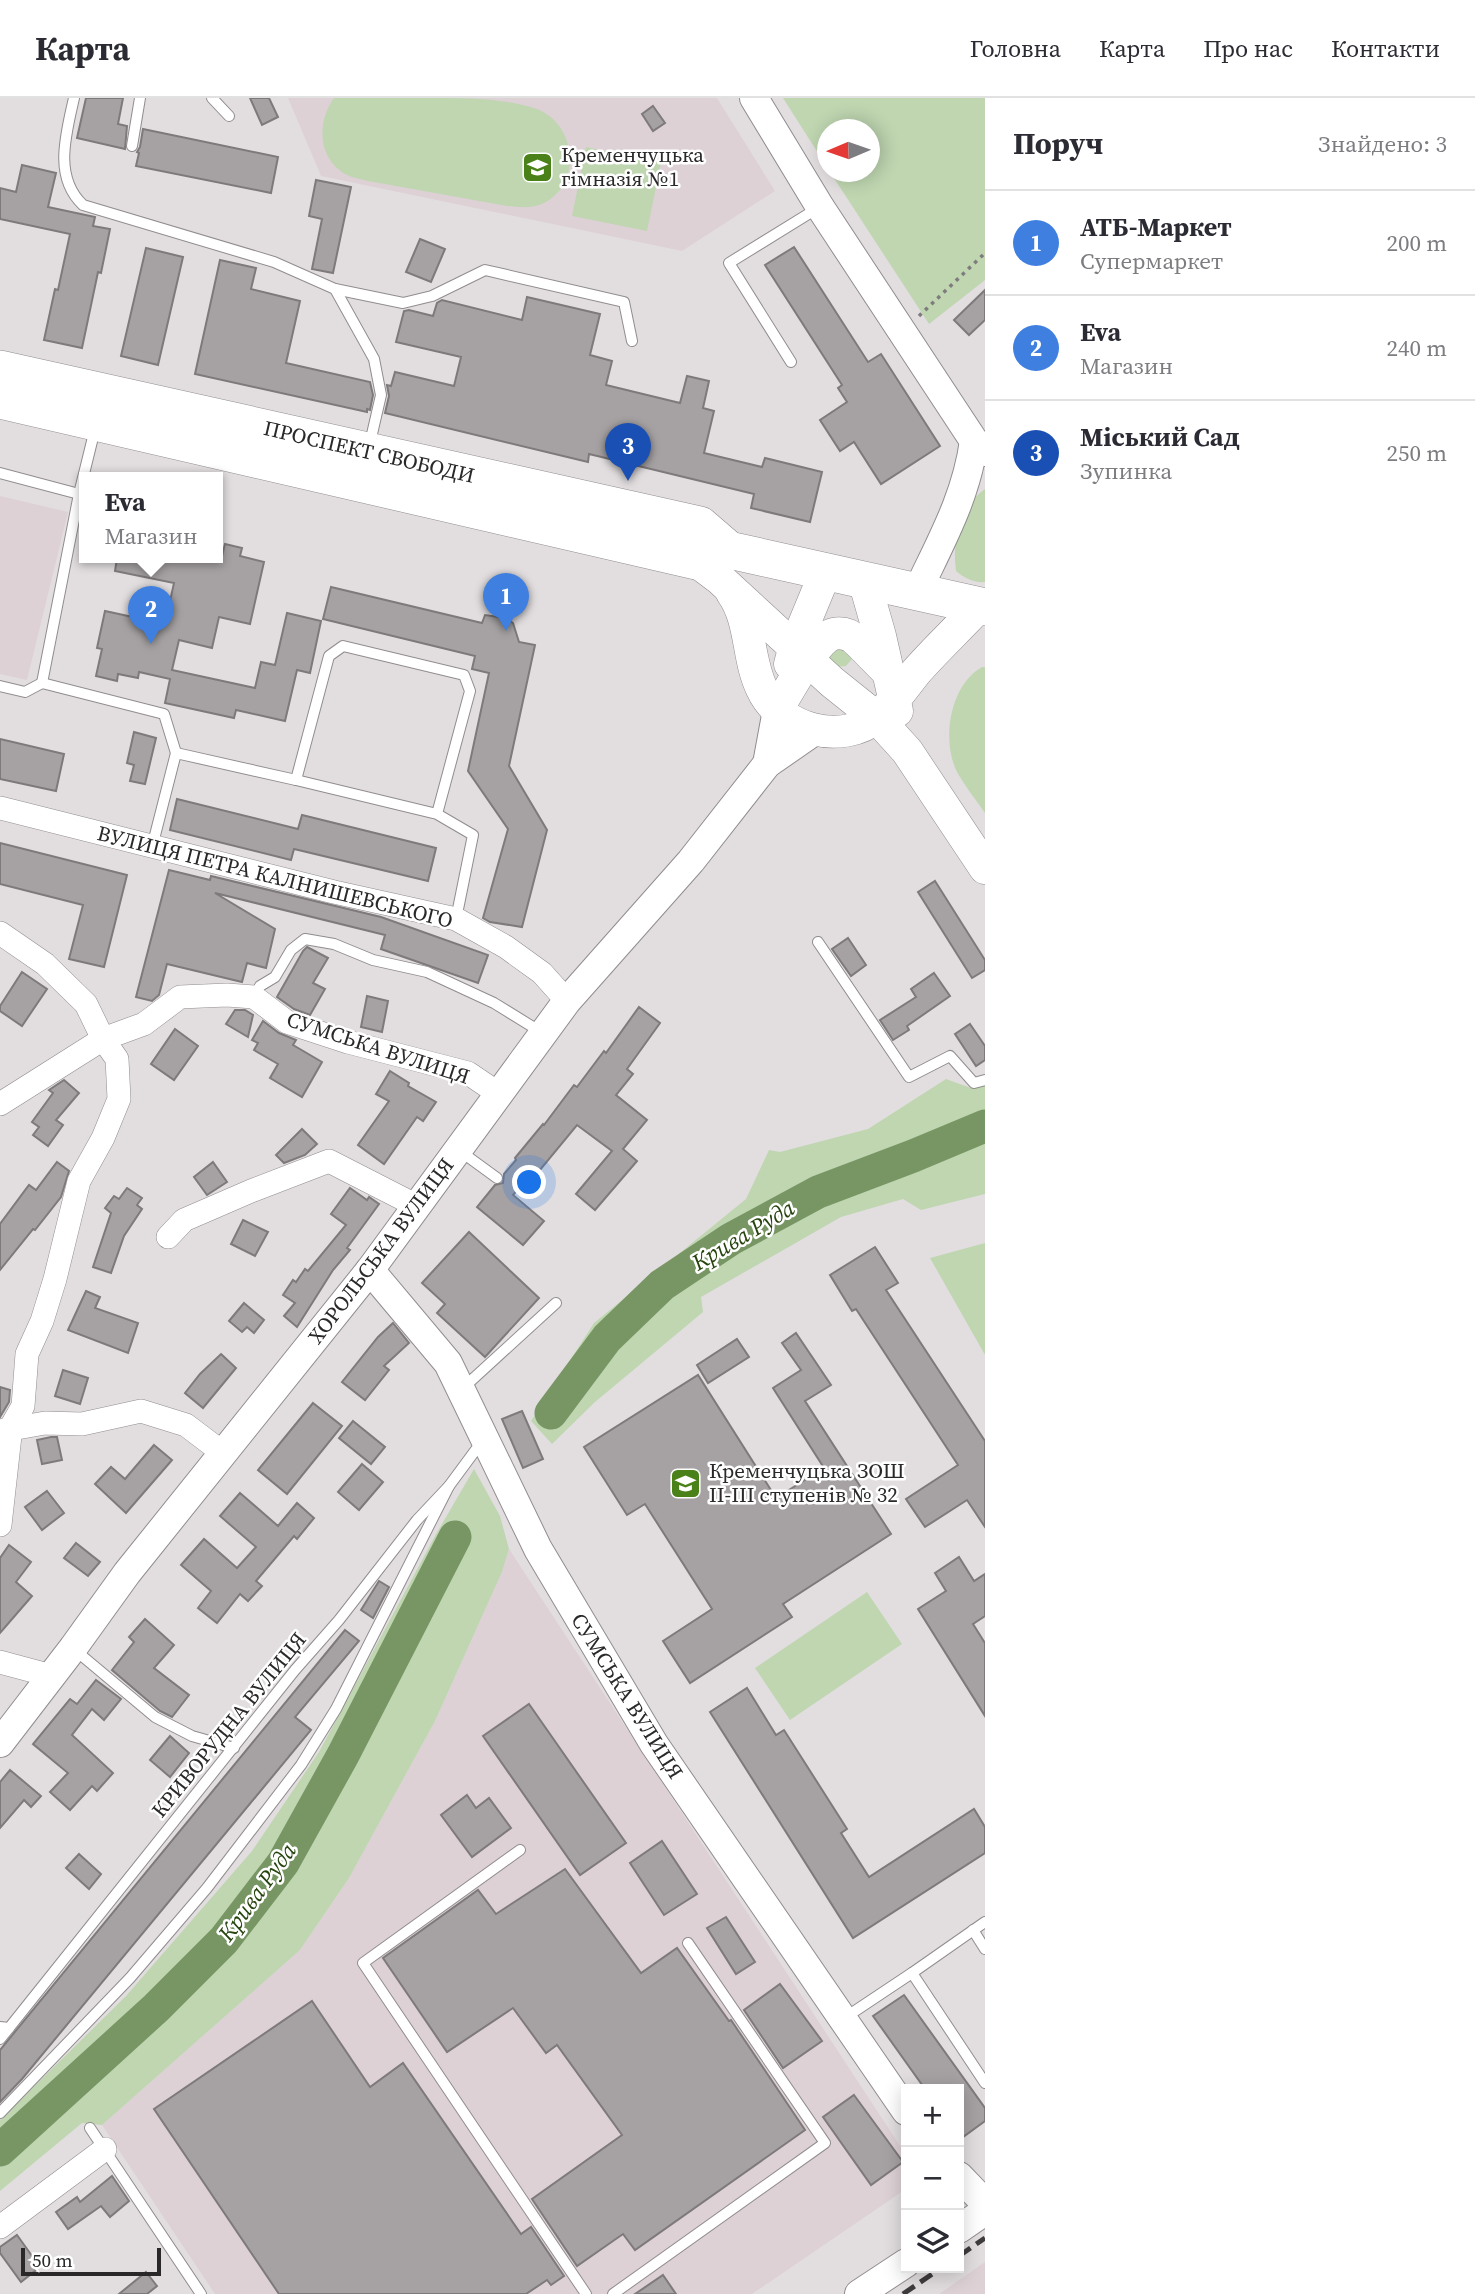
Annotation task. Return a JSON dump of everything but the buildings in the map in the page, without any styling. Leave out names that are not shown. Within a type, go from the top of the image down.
[{"type":"highway","name":"ПРОСПЕКТ СВОБОДИ","points":[[0,369],[700,525],[717,565]]},
{"type":"highway","name":"ПРОСПЕКТ СВОБОДИ","points":[[0,400],[717,565],[826,571],[982,606]]},
{"type":"main road","points":[[717,565],[812,655],[887,697]]},
{"type":"main road","points":[[717,565],[739,604],[762,691],[777,710],[796,724],[816,730],[839,732],[853,729],[982,606]]},
{"type":"main road","points":[[812,655],[826,571]]},
{"type":"main road","points":[[864,580],[887,697]]},
{"type":"main road","points":[[777,710],[812,655],[832,635],[845,634],[857,640],[887,697],[907,751],[985,868]]},
{"type":"street","points":[[754,98],[820,207],[979,446],[963,494],[917,592]]},
{"type":"street","points":[[767,764],[777,710]]},
{"type":"street","points":[[767,764],[816,730]]},
{"type":"street","name":"ХОРОЛЬСЬКА ВУЛИЦЯ","points":[[0,1744],[74,1648],[127,1573],[370,1270],[567,1002],[691,861],[767,764]]},
{"type":"street","name":"ВУЛИЦЯ ПЕТРА КАЛНИШЕВСЬКОГО","points":[[0,808],[334,892],[456,919],[506,947],[542,973],[567,1002]]},
{"type":"street","points":[[0,933],[45,964],[86,1004],[103,1039],[117,1059],[119,1099],[103,1138],[79,1181],[55,1279],[42,1321],[27,1354],[23,1406],[5,1429],[0,1525]]},
{"type":"street","points":[[0,1104],[103,1039],[144,1024],[180,997],[228,995],[254,998]]},
{"type":"street","name":"СУМСЬКА ВУЛИЦЯ","points":[[254,998],[287,1022],[348,1042],[468,1073],[499,1094]]},
{"type":"street","points":[[168,1237],[184,1220],[329,1161],[417,1206]]},
{"type":"street","name":"СУМСЬКА ВУЛИЦЯ","points":[[370,1270],[448,1363],[538,1549],[653,1744],[901,2104]]},
{"type":"street","points":[[5,1429],[45,1423],[82,1424],[141,1411],[186,1425],[223,1453]]},
{"type":"street","points":[[0,1662],[52,1676]]},
{"type":"street","points":[[0,2227],[105,2149]]},
{"type":"street","points":[[964,2181],[985,2203]]},
{"type":"street","points":[[964,2226],[985,2211]]},
{"type":"street","points":[[859,2294],[901,2266]]},
{"type":"lane","points":[[74,98],[64,145],[66,180],[73,196],[83,205],[274,262],[335,289],[403,303],[432,296],[485,270],[624,302],[632,341]]},
{"type":"lane","points":[[132,146],[140,98]]},
{"type":"lane","points":[[212,98],[229,116]]},
{"type":"lane","points":[[790,362],[729,263],[820,207]]},
{"type":"lane","points":[[335,289],[374,359],[381,395],[368,451]]},
{"type":"lane","points":[[84,472],[96,422]]},
{"type":"lane","points":[[0,473],[79,494],[42,683]]},
{"type":"lane","points":[[296,780],[328,656],[343,646],[464,675],[470,691],[437,814]]},
{"type":"lane","points":[[0,686],[25,692],[42,683],[164,714],[176,753],[152,847]]},
{"type":"lane","points":[[176,753],[437,814],[473,835],[456,919]]},
{"type":"lane","points":[[254,998],[260,986],[275,977],[291,950],[305,939],[334,944],[373,960],[427,972],[494,1003],[543,1034]]},
{"type":"lane","points":[[818,942],[909,1077],[950,1056],[974,1083],[985,1080]]},
{"type":"lane","points":[[458,1150],[497,1178]]},
{"type":"lane","points":[[461,1390],[556,1303]]},
{"type":"lane","name":"КРИВОРУДНА ВУЛИЦЯ","points":[[0,2039],[5,2028],[417,1520],[449,1486],[484,1438]]},
{"type":"lane","points":[[0,2113],[131,1978],[207,1888],[302,1765],[336,1709],[449,1486]]},
{"type":"lane","points":[[74,1648],[155,1717],[192,1736],[234,1748]]},
{"type":"lane","points":[[520,1850],[363,1963],[586,2294]]},
{"type":"lane","points":[[843,2019],[985,1922]]},
{"type":"lane","points":[[973,1930],[985,1949]]},
{"type":"lane","points":[[613,2294],[825,2143],[688,1943]]},
{"type":"lane","points":[[912,1973],[985,2083]]},
{"type":"lane","points":[[90,2128],[201,2294]]},
{"type":"path","points":[[903,333],[985,253]]},
{"type":"shaded area","name":"Кременчуцька гімназія №1","points":[[288,98],[717,98],[775,191],[682,251],[321,176]]},
{"type":"shaded area","points":[[0,496],[68,512],[27,680],[0,674]]},
{"type":"shaded area","points":[[509,1549],[901,2147],[901,2192],[752,2294],[215,2294],[102,2125],[300,1950],[349,1878],[435,1721],[502,1572]]},
{"type":"shaded area","points":[[985,2262],[985,2294],[939,2294]]},
{"type":"green space","points":[[334,98],[471,99],[537,109],[560,127],[567,140],[570,154],[565,182],[556,194],[544,203],[521,207],[349,176],[337,168],[325,151],[324,118]]},
{"type":"green space","points":[[783,98],[985,98],[985,280],[929,324],[837,182],[880,182],[880,119],[817,119],[817,151]]},
{"type":"green space","points":[[586,147],[661,163],[647,231],[572,216]]},
{"type":"green space","points":[[985,489],[985,582],[981,582],[969,580],[956,571],[955,548],[963,515]]},
{"type":"green space","points":[[833,642],[853,658],[846,666],[836,667],[827,661]]},
{"type":"green space","points":[[985,667],[985,813],[957,772],[952,759],[949,729],[951,714],[962,687],[971,675]]},
{"type":"green space","points":[[946,1079],[971,1088],[985,1084],[985,1194],[921,1210],[903,1199],[841,1217],[701,1297],[703,1312],[595,1402],[552,1444],[531,1421],[594,1323],[746,1199],[769,1150],[780,1152],[868,1129]]},
{"type":"green space","points":[[985,1243],[985,1355],[930,1258]]},
{"type":"green space","points":[[474,1469],[500,1516],[509,1549],[502,1572],[435,1721],[349,1878],[300,1950],[102,2125],[82,2123],[0,2191],[0,2120],[126,1996],[252,1851],[319,1752]]},
{"type":"green space","points":[[867,1592],[902,1644],[790,1720],[755,1668]]},
{"type":"waterway","name":"Крива Руда","points":[[551,1413],[607,1338],[662,1285],[731,1239],[818,1192],[985,1126]]},
{"type":"waterway","name":"Крива Руда","points":[[0,2150],[156,2008],[224,1940],[283,1863],[343,1755],[455,1537]]},
{"type":"railway","points":[[964,2253],[985,2238]]},
{"type":"railway","points":[[903,2294],[934,2273]]},
{"type":"place","name":"Кременчуцька гімназія №1","points":[[538,167]]},
{"type":"place","name":"Міський Сад","points":[[628,481]]},
{"type":"place","name":"АТБ-Маркет","points":[[506,631]]},
{"type":"place","name":"Eva","points":[[151,644]]},
{"type":"place","name":"Кременчуцька ЗОШ ІІ-ІІІ ступенів № 32","points":[[686,1483]]}]
